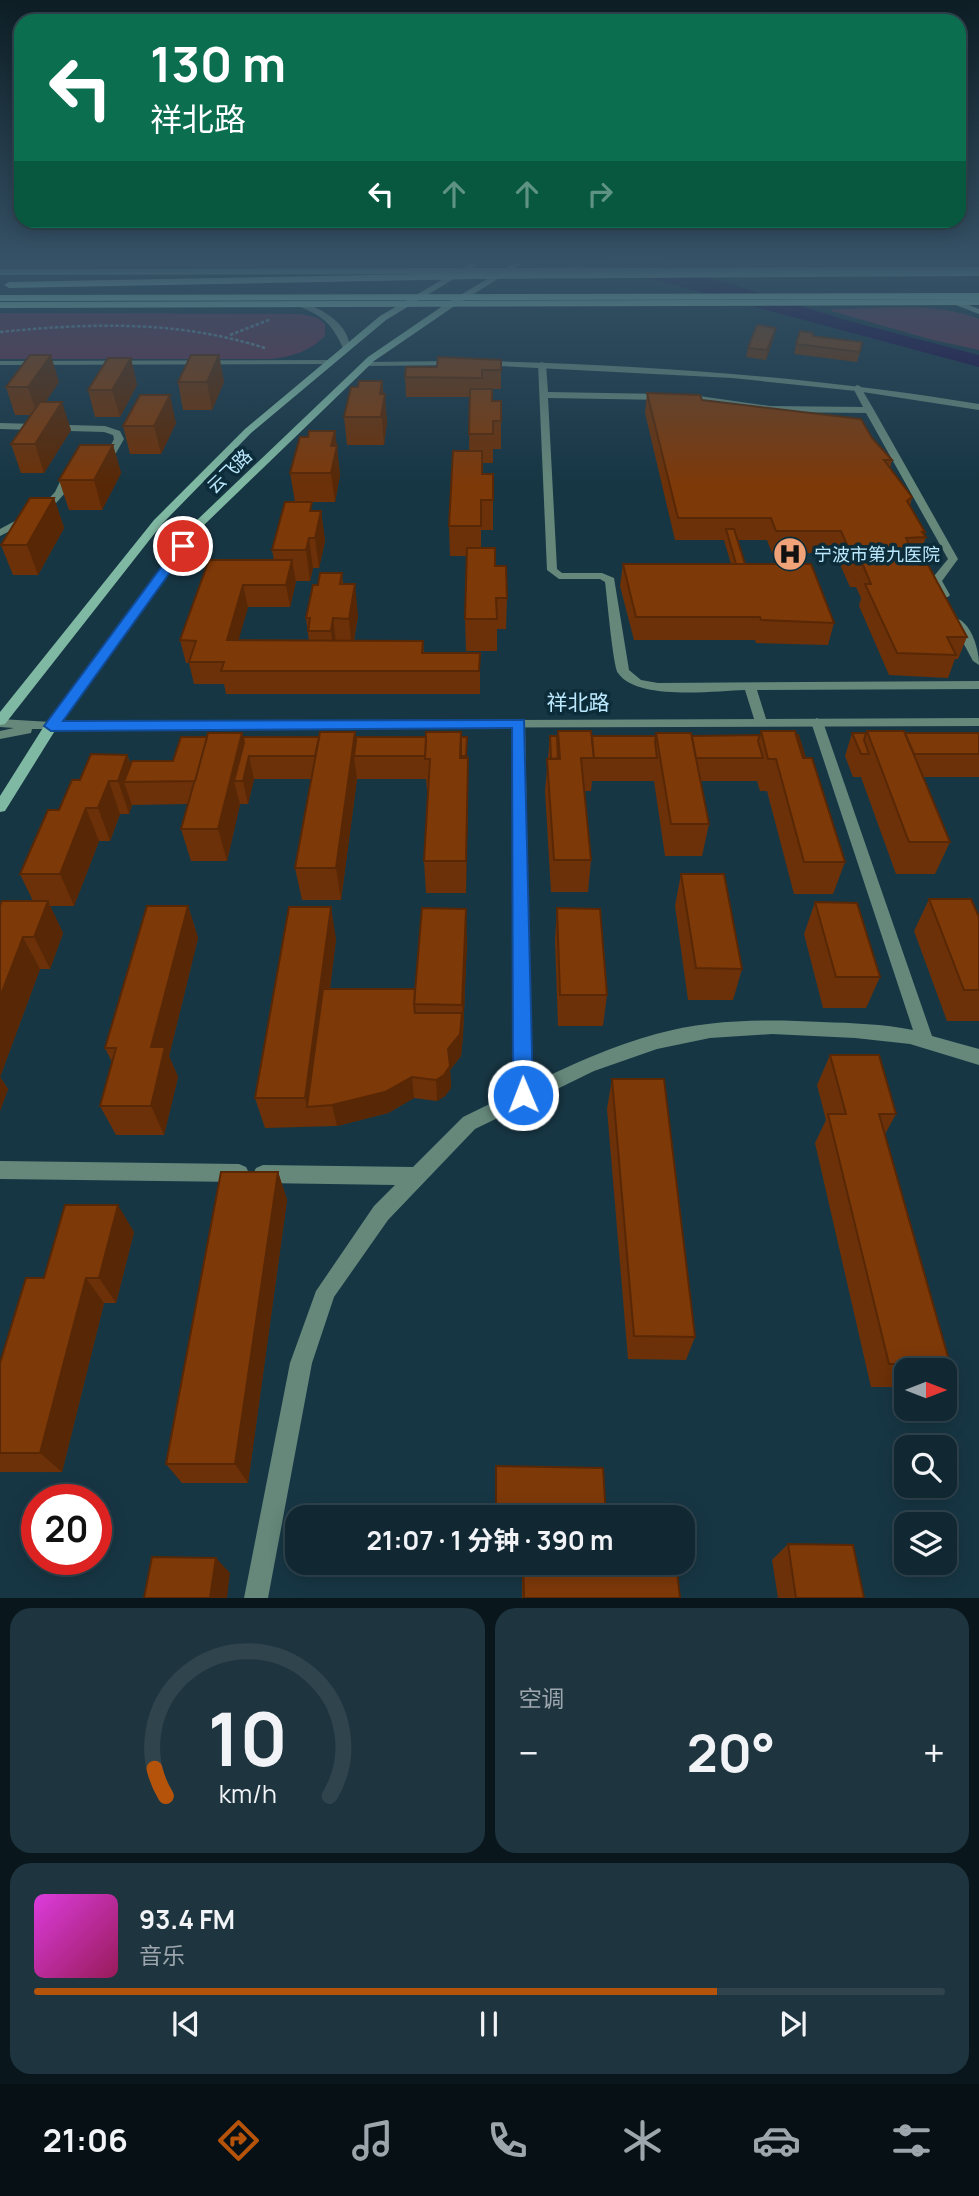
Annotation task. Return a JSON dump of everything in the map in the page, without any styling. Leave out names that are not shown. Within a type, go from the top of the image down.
[{"type":"main road","name":"云飞路","points":[[0,722],[158,522],[248,430],[363,335]]},
{"type":"main road","name":"云飞路","points":[[0,807],[51,726],[200,523],[366,364],[408,335]]},
{"type":"street","points":[[342,335],[347,348]]},
{"type":"street","points":[[0,363],[331,362]]},
{"type":"street","points":[[366,364],[464,363]]},
{"type":"street","points":[[478,363],[758,376],[979,407]]},
{"type":"street","points":[[542,364],[552,570],[559,576],[602,576],[610,580],[624,671],[629,678],[658,687],[979,685]]},
{"type":"street","points":[[857,388],[953,559],[936,581],[948,604]]},
{"type":"street","points":[[544,395],[686,397],[770,409],[870,410]]},
{"type":"street","points":[[0,426],[104,429],[117,433],[119,439],[113,451],[68,472],[60,493],[45,509],[0,533]]},
{"type":"street","points":[[954,615],[979,661]]},
{"type":"street","points":[[750,688],[761,722]]},
{"type":"street","name":"祥北路","points":[[0,722],[51,726],[979,722]]},
{"type":"street","points":[[817,722],[925,1041]]},
{"type":"street","points":[[519,723],[523,1095]]},
{"type":"street","name":"祥北路","points":[[0,735],[51,726]]},
{"type":"street","points":[[256,1598],[301,1363],[326,1291],[381,1213],[469,1123],[588,1065],[657,1041],[710,1031],[786,1027],[855,1031],[925,1041],[979,1057]]},
{"type":"street","points":[[0,1170],[415,1176]]},
{"type":"path","points":[[225,335],[286,356],[284,362]]},
{"type":"shaded area","points":[[0,335],[325,335],[313,346],[300,352],[271,359],[0,359]]},
{"type":"shaded area","points":[[858,335],[901,335],[979,355],[979,367]]},
{"type":"shaded area","points":[[914,335],[979,335],[979,350]]},
{"type":"building","points":[[753,335],[773,335],[767,350],[748,348]]},
{"type":"building","points":[[799,335],[862,342],[860,352],[796,344]]},
{"type":"building","points":[[30,355],[51,355],[28,387],[6,387]]},
{"type":"building","points":[[191,355],[219,355],[207,382],[178,382]]},
{"type":"building","points":[[438,357],[501,360],[501,370],[482,370],[482,378],[405,377],[406,367],[437,367]]},
{"type":"building","points":[[108,358],[131,358],[112,390],[88,390]]},
{"type":"building","points":[[359,381],[382,381],[380,394],[385,394],[381,417],[344,417],[351,387],[358,387]]},
{"type":"building","points":[[470,389],[492,389],[492,401],[501,401],[501,421],[493,421],[493,434],[469,434]]},
{"type":"building","points":[[647,393],[700,395],[702,400],[861,419],[872,438],[892,460],[884,460],[912,497],[907,501],[926,537],[906,538],[919,565],[928,565],[967,637],[947,637],[956,655],[897,653],[865,584],[871,584],[863,565],[856,565],[841,531],[776,531],[771,518],[678,518]]},
{"type":"building","points":[[140,395],[170,395],[154,426],[123,426]]},
{"type":"building","points":[[40,402],[62,402],[35,444],[11,444]]},
{"type":"building","points":[[309,431],[335,431],[331,446],[337,446],[331,473],[290,473],[300,437],[308,437]]},
{"type":"building","points":[[80,445],[113,445],[94,480],[59,480]]},
{"type":"building","points":[[453,451],[482,451],[482,474],[493,474],[493,500],[481,500],[481,526],[449,526]]},
{"type":"building","points":[[30,498],[54,498],[27,545],[1,545]]},
{"type":"building","points":[[285,502],[312,502],[310,511],[321,511],[315,538],[309,538],[306,550],[272,550]]},
{"type":"building","points":[[726,529],[734,529],[745,564],[736,564]]},
{"type":"building","points":[[467,548],[495,548],[495,566],[506,566],[507,598],[496,598],[497,619],[465,619]]},
{"type":"building","points":[[209,560],[292,560],[286,585],[243,585],[227,640],[423,641],[422,653],[480,653],[479,671],[221,671],[224,662],[189,662],[196,641],[180,640]]},
{"type":"building","points":[[623,564],[811,564],[834,623],[761,620],[760,617],[636,617]]},
{"type":"building","points":[[320,573],[342,573],[340,584],[355,584],[349,619],[333,618],[331,631],[308,631],[310,618],[306,618],[313,585],[318,585]]},
{"type":"building","points":[[558,731],[591,731],[594,758],[581,758],[591,860],[554,860],[547,759],[560,759]]},
{"type":"building","points":[[761,731],[795,731],[803,758],[812,758],[845,862],[804,862],[776,759],[768,759]]},
{"type":"building","points":[[867,731],[904,731],[950,842],[909,842]]},
{"type":"building","points":[[320,732],[355,732],[336,868],[295,868]]},
{"type":"building","points":[[426,732],[461,732],[460,758],[468,758],[466,861],[424,861],[430,759],[425,759]]},
{"type":"building","points":[[208,733],[242,733],[218,829],[181,829]]},
{"type":"building","points":[[656,733],[691,733],[709,824],[671,824]]},
{"type":"building","points":[[852,733],[866,733],[864,740],[869,754],[861,754]]},
{"type":"building","points":[[905,733],[979,733],[979,754],[914,754]]},
{"type":"building","points":[[760,735],[758,741],[763,758],[696,758],[692,736]]},
{"type":"building","points":[[798,735],[805,757],[803,757]]},
{"type":"building","points":[[550,736],[557,736],[558,758],[551,759]]},
{"type":"building","points":[[592,736],[656,736],[657,758],[594,758]]},
{"type":"building","points":[[181,737],[207,737],[195,781],[124,782],[132,761],[173,761]]},
{"type":"building","points":[[243,737],[319,737],[315,756],[249,756],[243,781],[234,781],[244,743]]},
{"type":"building","points":[[356,737],[426,737],[425,756],[354,756]]},
{"type":"building","points":[[461,737],[467,737],[466,756],[461,756]]},
{"type":"building","points":[[91,754],[127,755],[118,781],[109,781],[98,808],[86,808],[60,874],[20,874],[48,810],[59,810],[72,780],[80,780]]},
{"type":"building","points":[[681,874],[724,874],[742,969],[696,968]]},
{"type":"building","points":[[929,899],[971,899],[979,917],[979,990],[964,990]]},
{"type":"building","points":[[2,901],[48,901],[34,937],[23,937],[0,997],[0,906]]},
{"type":"building","points":[[815,902],[857,903],[880,977],[836,977]]},
{"type":"building","points":[[147,906],[188,906],[151,1047],[165,1047],[151,1106],[100,1106],[116,1048],[105,1048]]},
{"type":"building","points":[[289,907],[331,907],[305,1098],[255,1098]]},
{"type":"building","points":[[422,908],[466,909],[462,1005],[414,1004]]},
{"type":"building","points":[[557,908],[600,909],[607,995],[560,995]]},
{"type":"building","points":[[323,989],[415,989],[415,1013],[462,1013],[460,1034],[448,1049],[450,1066],[444,1075],[436,1080],[412,1077],[385,1092],[332,1105],[307,1107]]},
{"type":"building","points":[[830,1055],[879,1055],[896,1114],[879,1114],[948,1358],[894,1358],[894,1364],[889,1364],[828,1114],[846,1114]]},
{"type":"building","points":[[612,1079],[664,1079],[695,1337],[634,1336]]},
{"type":"building","points":[[221,1172],[278,1172],[235,1464],[166,1464]]},
{"type":"building","points":[[65,1205],[118,1205],[99,1278],[86,1278],[40,1453],[0,1453],[0,1363],[26,1278],[44,1278]]},
{"type":"building","points":[[496,1466],[603,1468],[605,1505],[496,1505]]},
{"type":"building","points":[[788,1544],[853,1545],[864,1598],[796,1598]]},
{"type":"building","points":[[152,1557],[216,1558],[210,1598],[144,1598]]},
{"type":"building","points":[[523,1575],[677,1575],[680,1598],[524,1598]]},
{"type":"place","name":"宁波市第九医院","points":[[790,554]]},
{"type":"route","points":[[183,546],[51,726],[519,723],[523,1095]]}]
